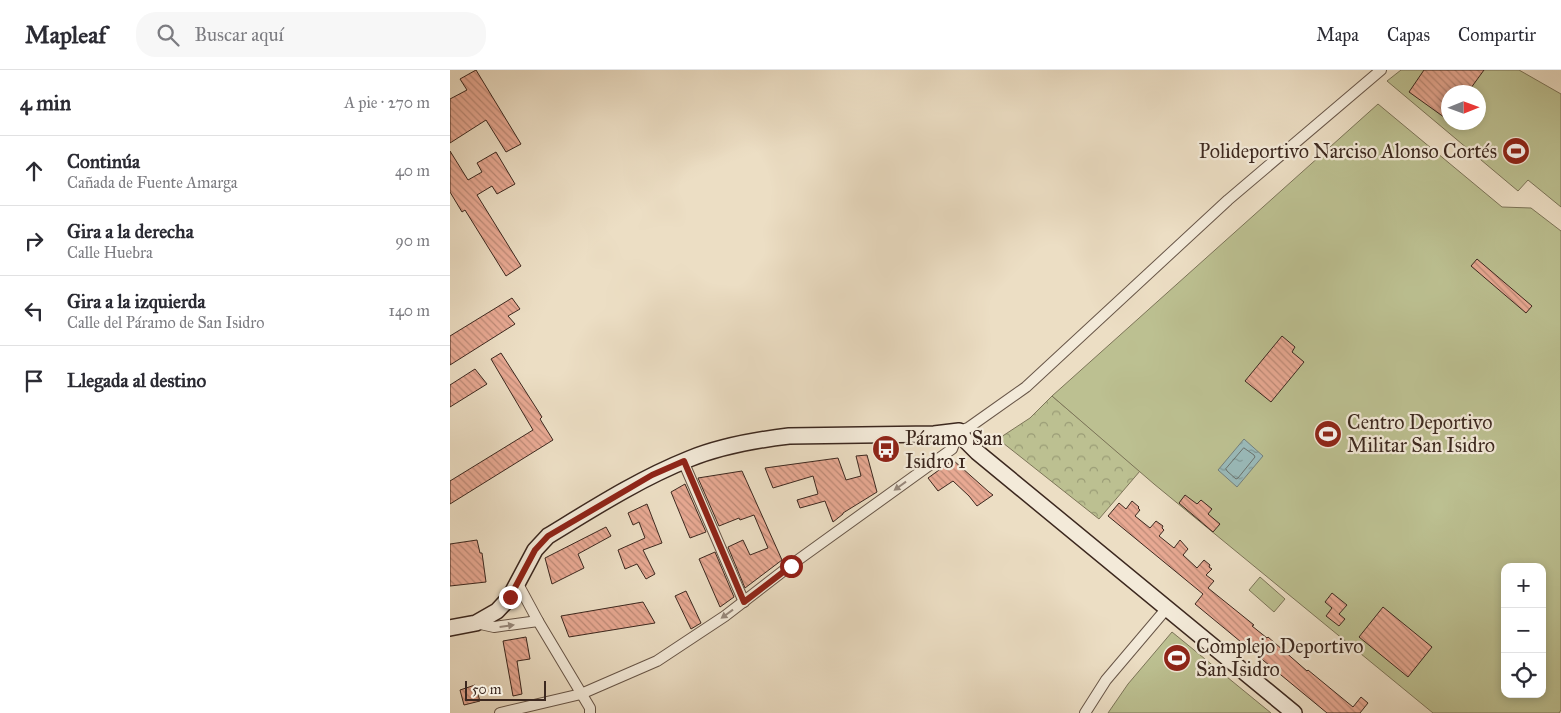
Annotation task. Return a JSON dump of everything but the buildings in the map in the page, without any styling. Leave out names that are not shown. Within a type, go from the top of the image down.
[{"type":"street","points":[[450,628],[476,623],[497,611],[510,597],[535,550],[548,536],[652,475],[684,461],[729,446],[767,438],[934,434],[968,428],[1026,387],[1228,200],[1381,70]]},
{"type":"street","points":[[500,713],[582,694],[658,661],[725,616],[952,449],[959,430]]},
{"type":"street","points":[[959,430],[966,441],[977,452],[1294,713]]},
{"type":"street","points":[[684,461],[744,602]]},
{"type":"street","points":[[518,584],[590,711]]},
{"type":"street","points":[[1085,713],[1106,680],[1167,608]]},
{"type":"street","points":[[476,623],[494,627],[538,621]]},
{"type":"green space","name":"Polideportivo Narciso Alonso Cortés","points":[[1401,70],[1519,70],[1561,94],[1561,207],[1528,180],[1518,191],[1445,130],[1486,130],[1486,85],[1441,85],[1441,126],[1387,81]]},
{"type":"green space","name":"Centro Deportivo Militar San Isidro","points":[[1378,104],[1502,207],[1531,208],[1561,231],[1561,710],[1559,713],[1433,713],[1154,484],[1052,396]]},
{"type":"green space","points":[[1052,396],[1140,471],[1099,519],[998,439],[1030,418]]},
{"type":"green space","points":[[1260,577],[1285,599],[1274,612],[1249,590]]},
{"type":"green space","name":"Complejo Deportivo San Isidro","points":[[1172,632],[1271,713],[1108,713],[1128,684]]},
{"type":"water","points":[[1244,439],[1263,456],[1237,487],[1218,470]]},
{"type":"place","name":"Polideportivo Narciso Alonso Cortés","points":[[1516,151]]},
{"type":"place","name":"Centro Deportivo Militar San Isidro","points":[[1328,434]]},
{"type":"place","name":"Páramo San Isidro 1","points":[[886,449]]},
{"type":"place","name":"Complejo Deportivo San Isidro","points":[[1177,658]]},
{"type":"route","points":[[510,597],[535,550],[548,536],[652,475],[684,461],[744,602],[791,566]]}]
